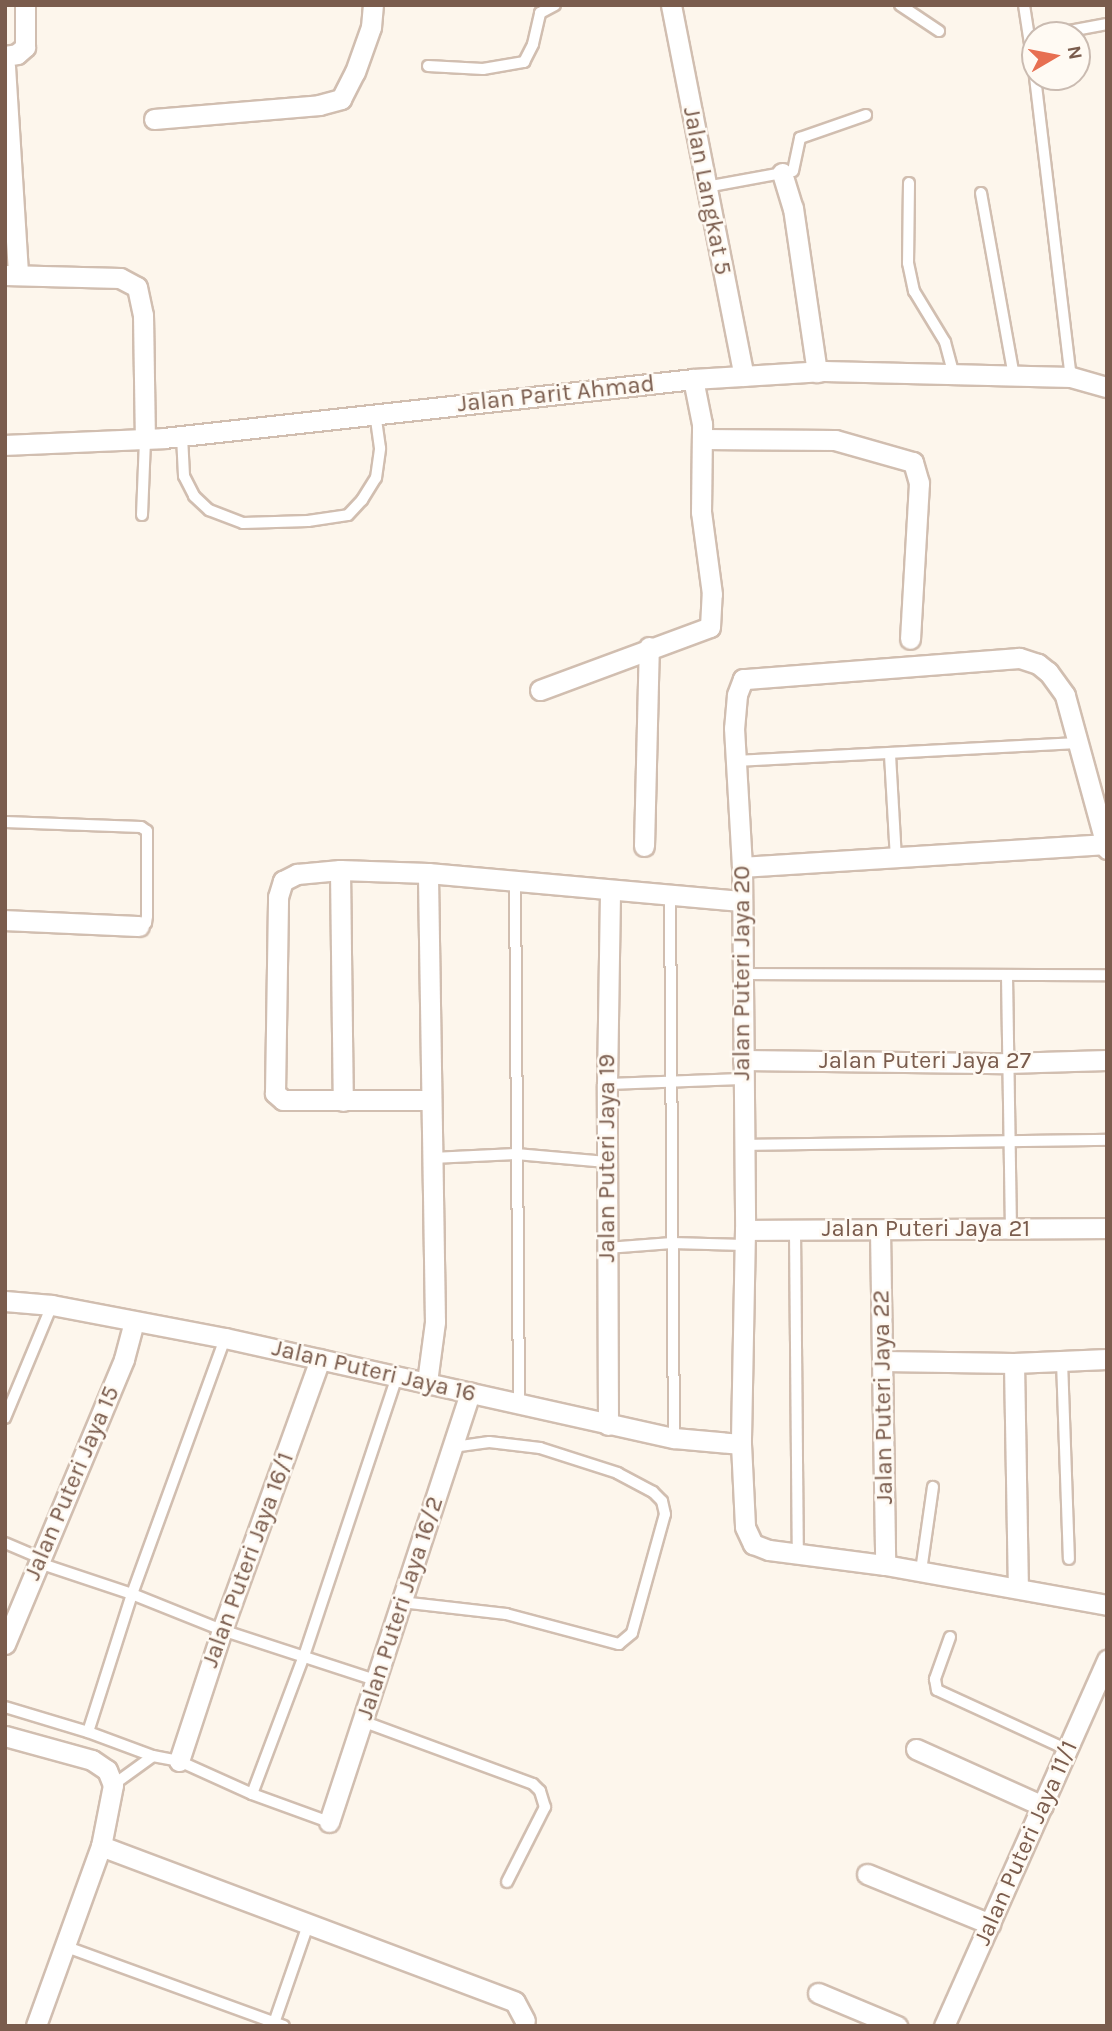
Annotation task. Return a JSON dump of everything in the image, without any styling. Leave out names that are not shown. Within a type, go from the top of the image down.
[{"type":"street","points":[[5,56],[17,54],[25,47],[24,5]]},
{"type":"street","points":[[154,119],[319,105],[341,99],[355,72],[371,27],[373,5]]},
{"type":"street","name":"Jalan Langkat 5","points":[[671,5],[744,376]]},
{"type":"street","points":[[5,66],[12,275],[120,278],[137,287],[143,315],[145,446]]},
{"type":"street","points":[[782,173],[793,208],[817,372]]},
{"type":"street","name":"Jalan Parit Ahmad","points":[[5,445],[145,446],[181,443],[376,419],[695,387],[744,376],[817,372],[1071,377],[1107,387]]},
{"type":"street","points":[[540,690],[649,647],[710,627],[712,594],[701,512],[702,432],[695,387]]},
{"type":"street","points":[[702,432],[835,440],[913,462],[919,483],[910,639]]},
{"type":"street","points":[[644,846],[649,647]]},
{"type":"street","name":"Jalan Puteri Jaya 20","points":[[798,1554],[769,1550],[753,1544],[745,1527],[741,1444],[744,1237],[742,867],[736,761],[736,706],[743,679],[1018,658],[1038,664],[1048,672],[1065,695],[1078,743]]},
{"type":"street","points":[[742,867],[1106,846],[1078,743]]},
{"type":"street","points":[[431,1100],[283,1100],[275,1093],[278,897],[283,881],[297,874],[340,870],[428,873],[741,901]]},
{"type":"street","points":[[340,870],[343,1101]]},
{"type":"street","points":[[427,1382],[435,1322],[428,873]]},
{"type":"street","name":"Jalan Puteri Jaya 19","points":[[608,1425],[607,1083],[610,891]]},
{"type":"street","points":[[5,920],[139,926]]},
{"type":"street","name":"Jalan Puteri Jaya 27","points":[[743,1070],[1107,1060]]},
{"type":"street","name":"Jalan Puteri Jaya 21","points":[[744,1237],[795,1230],[1107,1228]]},
{"type":"street","name":"Jalan Puteri Jaya 22","points":[[880,1230],[885,1565]]},
{"type":"street","name":"Jalan Puteri Jaya 16","points":[[5,1301],[52,1305],[225,1338],[674,1438],[741,1444]]},
{"type":"street","name":"Jalan Puteri Jaya 15","points":[[5,1644],[124,1359],[134,1321]]},
{"type":"street","name":"Jalan Puteri Jaya 16/1","points":[[179,1761],[222,1630],[320,1359]]},
{"type":"street","points":[[882,1361],[1014,1363],[1107,1359]]},
{"type":"street","points":[[1014,1363],[1018,1587]]},
{"type":"street","name":"Jalan Puteri Jaya 16/2","points":[[329,1822],[470,1393]]},
{"type":"street","points":[[798,1554],[885,1565],[1107,1605]]},
{"type":"street","name":"Jalan Puteri Jaya 11/1","points":[[944,2026],[1107,1660]]},
{"type":"street","points":[[5,1736],[92,1760],[107,1770],[113,1785],[101,1846],[36,2026]]},
{"type":"street","points":[[916,1749],[1043,1806]]},
{"type":"street","points":[[101,1846],[515,2002],[524,2023]]},
{"type":"street","points":[[867,1874],[990,1924]]},
{"type":"street","points":[[818,1993],[897,2026]]},
{"type":"lane","points":[[428,66],[482,69],[524,62],[533,44],[540,13],[555,5]]},
{"type":"lane","points":[[900,5],[939,31]]},
{"type":"lane","points":[[1037,91],[1071,377]]},
{"type":"lane","points":[[706,187],[793,171],[800,138],[866,115]]},
{"type":"lane","points":[[909,183],[908,263],[914,291],[944,342],[954,374]]},
{"type":"lane","points":[[981,193],[1014,376]]},
{"type":"lane","points":[[181,443],[184,475],[194,496],[209,510],[243,523],[308,521],[348,515],[376,478],[380,448],[376,419]]},
{"type":"lane","points":[[142,515],[145,446]]},
{"type":"lane","points":[[736,761],[890,755],[1078,743]]},
{"type":"lane","points":[[890,755],[897,858]]},
{"type":"lane","points":[[5,822],[141,827],[147,831],[147,916],[146,923],[139,926]]},
{"type":"lane","points":[[515,880],[519,1405]]},
{"type":"lane","points":[[670,896],[674,1438]]},
{"type":"lane","points":[[741,974],[1107,975]]},
{"type":"lane","points":[[1007,976],[1010,1228]]},
{"type":"lane","points":[[607,1083],[671,1080],[743,1070]]},
{"type":"lane","points":[[744,1145],[1107,1140]]},
{"type":"lane","points":[[431,1158],[516,1154],[607,1162]]},
{"type":"lane","points":[[795,1230],[798,1554]]},
{"type":"lane","points":[[607,1248],[744,1237]]},
{"type":"lane","points":[[5,1418],[52,1305]]},
{"type":"lane","points":[[88,1732],[132,1594],[225,1338]]},
{"type":"lane","points":[[1062,1361],[1069,1559]]},
{"type":"lane","points":[[252,1794],[304,1656],[397,1376]]},
{"type":"lane","points":[[401,1602],[506,1614],[619,1644],[632,1633],[665,1514],[662,1501],[653,1492],[618,1474],[540,1448],[489,1442],[454,1447]]},
{"type":"lane","points":[[921,1571],[933,1487]]},
{"type":"lane","points":[[5,1543],[40,1560],[222,1630],[375,1680]]},
{"type":"lane","points":[[950,1637],[935,1679],[937,1690],[1068,1750]]},
{"type":"lane","points":[[5,1707],[88,1732],[153,1756],[179,1761],[252,1794],[329,1822]]},
{"type":"lane","points":[[362,1721],[533,1784],[540,1791],[545,1807],[508,1882]]},
{"type":"lane","points":[[113,1785],[153,1756]]},
{"type":"lane","points":[[63,1946],[277,2025],[307,1925]]}]
